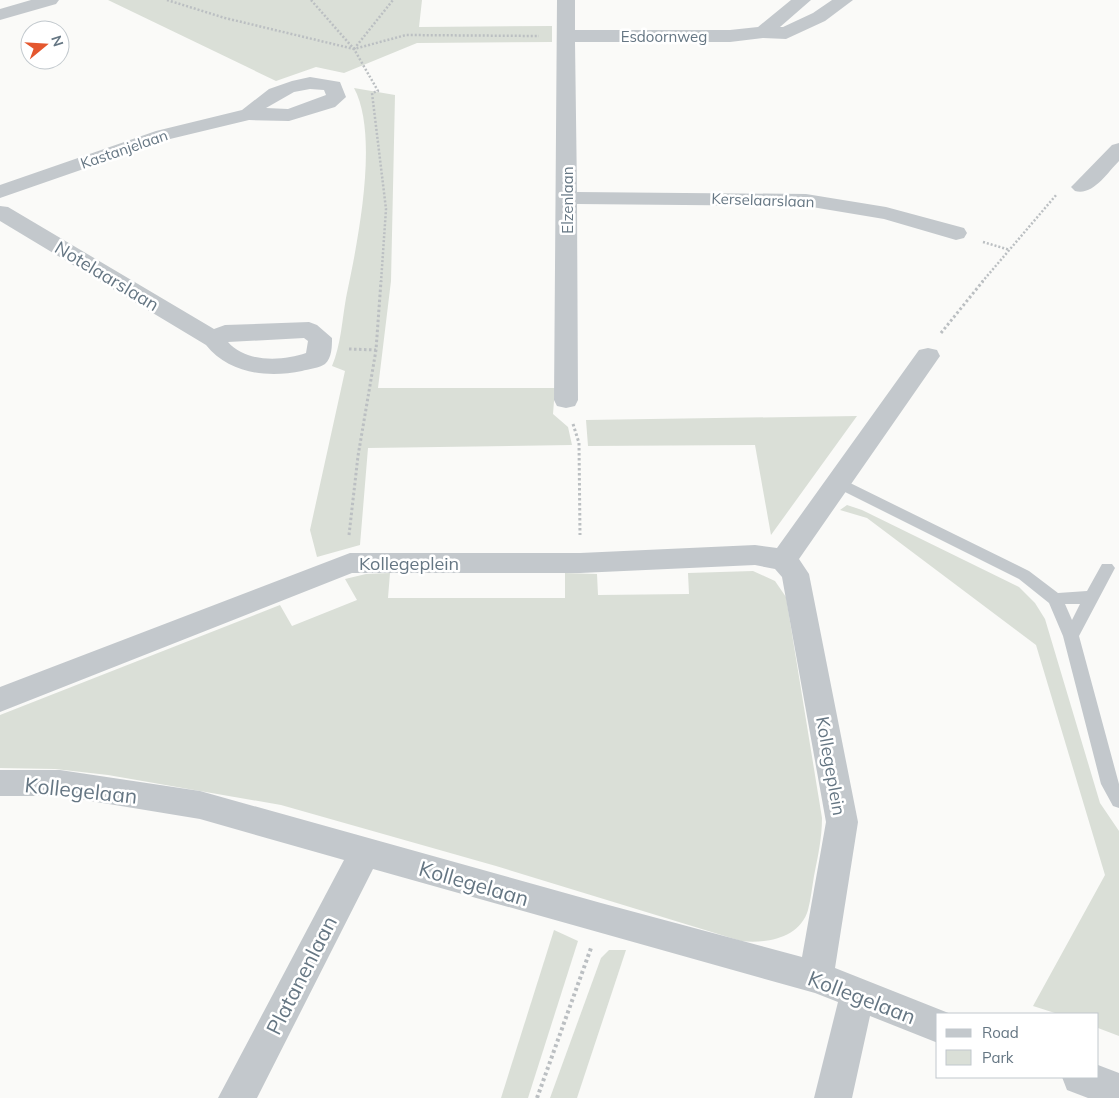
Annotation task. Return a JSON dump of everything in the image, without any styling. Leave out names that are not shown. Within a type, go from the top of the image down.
[{"type":"street","points":[[0,15],[50,0]]},
{"type":"street","name":"Elzenlaan","points":[[566,0],[566,400]]},
{"type":"street","points":[[763,32],[802,0]]},
{"type":"street","name":"Esdoornweg","points":[[565,36],[730,36],[763,32],[786,32],[819,17],[844,0]]},
{"type":"street","name":"Kastanjelaan","points":[[0,192],[164,135],[249,114]]},
{"type":"street","points":[[1082,187],[1119,149]]},
{"type":"street","name":"Kerselaarslaan","points":[[567,198],[806,200],[886,213],[956,233]]},
{"type":"street","name":"Notelaarslaan","points":[[0,212],[214,340]]},
{"type":"street","points":[[784,560],[928,356]]},
{"type":"street","name":"Kollegeplein","points":[[0,700],[350,563],[580,563],[755,555],[784,560],[795,574],[842,822],[816,977]]},
{"type":"street","name":"Kollegelaan","points":[[0,783],[60,783],[200,805],[601,920],[816,977],[936,1025]]},
{"type":"street","name":"Platanenlaan","points":[[238,1098],[365,852]]},
{"type":"street","points":[[833,1098],[857,995]]},
{"type":"street","points":[[1083,1078],[1119,1091]]},
{"type":"lane","points":[[838,482],[1024,575],[1055,599],[1071,636],[1110,784],[1119,802]]},
{"type":"lane","points":[[1071,636],[1107,568]]},
{"type":"lane","points":[[1055,599],[1092,597]]},
{"type":"path","points":[[166,0],[225,18],[354,49],[406,35],[565,36]]},
{"type":"path","points":[[311,0],[354,49],[378,91],[372,93],[386,209],[376,350],[358,456],[348,546],[350,563]]},
{"type":"path","points":[[354,49],[393,0]]},
{"type":"path","points":[[928,356],[935,340],[1054,195],[1082,187]]},
{"type":"path","points":[[566,400],[579,444],[580,563]]},
{"type":"path","points":[[537,1098],[601,920]]},
{"type":"green space","points":[[108,0],[422,0],[419,27],[552,26],[552,42],[417,43],[344,73],[316,67],[276,81]]},
{"type":"green space","points":[[354,88],[395,95],[391,281],[378,388],[555,388],[553,414],[568,427],[572,445],[368,448],[360,545],[317,557],[310,530],[345,371],[332,366],[339,341],[356,250],[364,191],[365,134],[362,109]]},
{"type":"green space","points":[[857,416],[771,535],[755,445],[588,446],[586,420]]},
{"type":"green space","points":[[847,505],[862,510],[1019,587],[1035,603],[1045,619],[1100,803],[1119,831],[1119,1036],[1099,1028],[1099,1013],[1055,1013],[1033,1006],[1105,875],[1036,645],[867,518],[840,510]]},
{"type":"green space","points":[[753,571],[775,581],[786,597],[822,818],[820,847],[808,910],[798,927],[790,933],[771,940],[741,941],[496,866],[281,805],[108,775],[55,769],[0,768],[0,715],[280,605],[292,626],[357,600],[345,579],[366,574],[390,573],[388,598],[565,598],[565,573],[597,574],[598,595],[689,594],[688,573]]},
{"type":"green space","points":[[554,930],[578,941],[528,1098],[501,1098]]},
{"type":"green space","points":[[609,950],[626,950],[577,1098],[550,1098],[601,958]]}]
